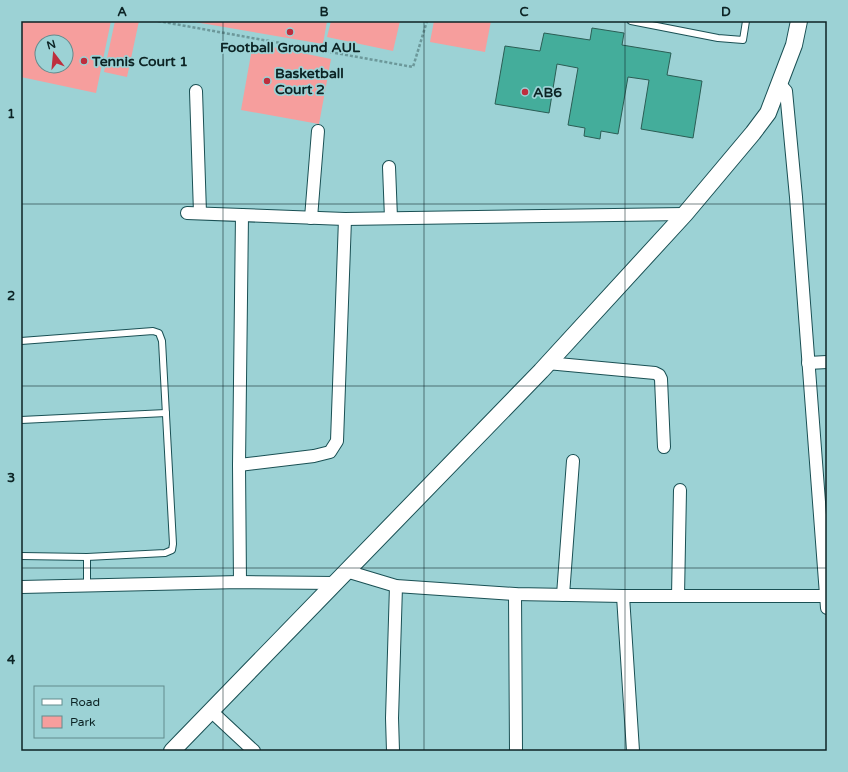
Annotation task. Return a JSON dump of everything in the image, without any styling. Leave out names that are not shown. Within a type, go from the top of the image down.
[{"type":"street","points":[[172,751],[547,364],[684,214],[754,133],[768,113],[794,44],[798,21]]},
{"type":"street","points":[[21,586],[240,582],[341,577],[396,586],[515,594],[678,596],[827,602],[823,505],[808,363],[786,91],[779,83]]},
{"type":"street","points":[[196,91],[200,213]]},
{"type":"street","points":[[311,218],[318,131]]},
{"type":"street","points":[[389,167],[391,218]]},
{"type":"street","points":[[187,212],[345,219],[684,214]]},
{"type":"street","points":[[240,582],[239,465],[242,215]]},
{"type":"street","points":[[239,465],[314,456],[330,452],[337,442],[345,219]]},
{"type":"street","points":[[808,363],[827,362]]},
{"type":"street","points":[[547,364],[655,373],[659,375],[661,379],[664,447]]},
{"type":"street","points":[[563,595],[573,461]]},
{"type":"street","points":[[678,596],[680,490]]},
{"type":"street","points":[[393,751],[392,718],[396,586]]},
{"type":"street","points":[[515,594],[516,751]]},
{"type":"street","points":[[623,596],[632,751]]},
{"type":"street","points":[[211,711],[254,751]]},
{"type":"lane","points":[[631,21],[718,38],[743,40],[746,21]]},
{"type":"lane","points":[[21,341],[153,331],[159,333],[162,341],[173,544],[172,550],[166,553],[87,557],[21,556]]},
{"type":"lane","points":[[21,420],[166,413]]},
{"type":"lane","points":[[87,557],[87,585]]},
{"type":"path","points":[[158,21],[413,67],[427,21]]},
{"type":"green space","name":"Tennis Court 1","points":[[21,21],[111,21],[96,93],[21,77]]},
{"type":"green space","points":[[115,21],[139,21],[127,77],[104,72]]},
{"type":"green space","name":"Football Ground AUL","points":[[189,21],[327,21],[323,44]]},
{"type":"green space","points":[[331,21],[400,21],[393,51],[327,37]]},
{"type":"green space","points":[[434,21],[491,21],[485,52],[430,42]]},
{"type":"green space","points":[[253,43],[331,59],[319,124],[241,110]]},
{"type":"building","name":"AB6","points":[[592,28],[624,33],[622,45],[671,53],[667,75],[702,81],[693,138],[641,129],[649,80],[628,77],[618,134],[601,131],[600,139],[584,136],[585,128],[568,125],[578,68],[557,64],[549,113],[495,104],[505,46],[540,51],[544,33],[590,40]]},
{"type":"place","name":"Football Ground AUL","points":[[290,32]]},
{"type":"place","name":"Tennis Court 1","points":[[84,61]]},
{"type":"place","name":"Basketball Court 2","points":[[267,81]]},
{"type":"place","name":"AB6","points":[[525,92]]}]
